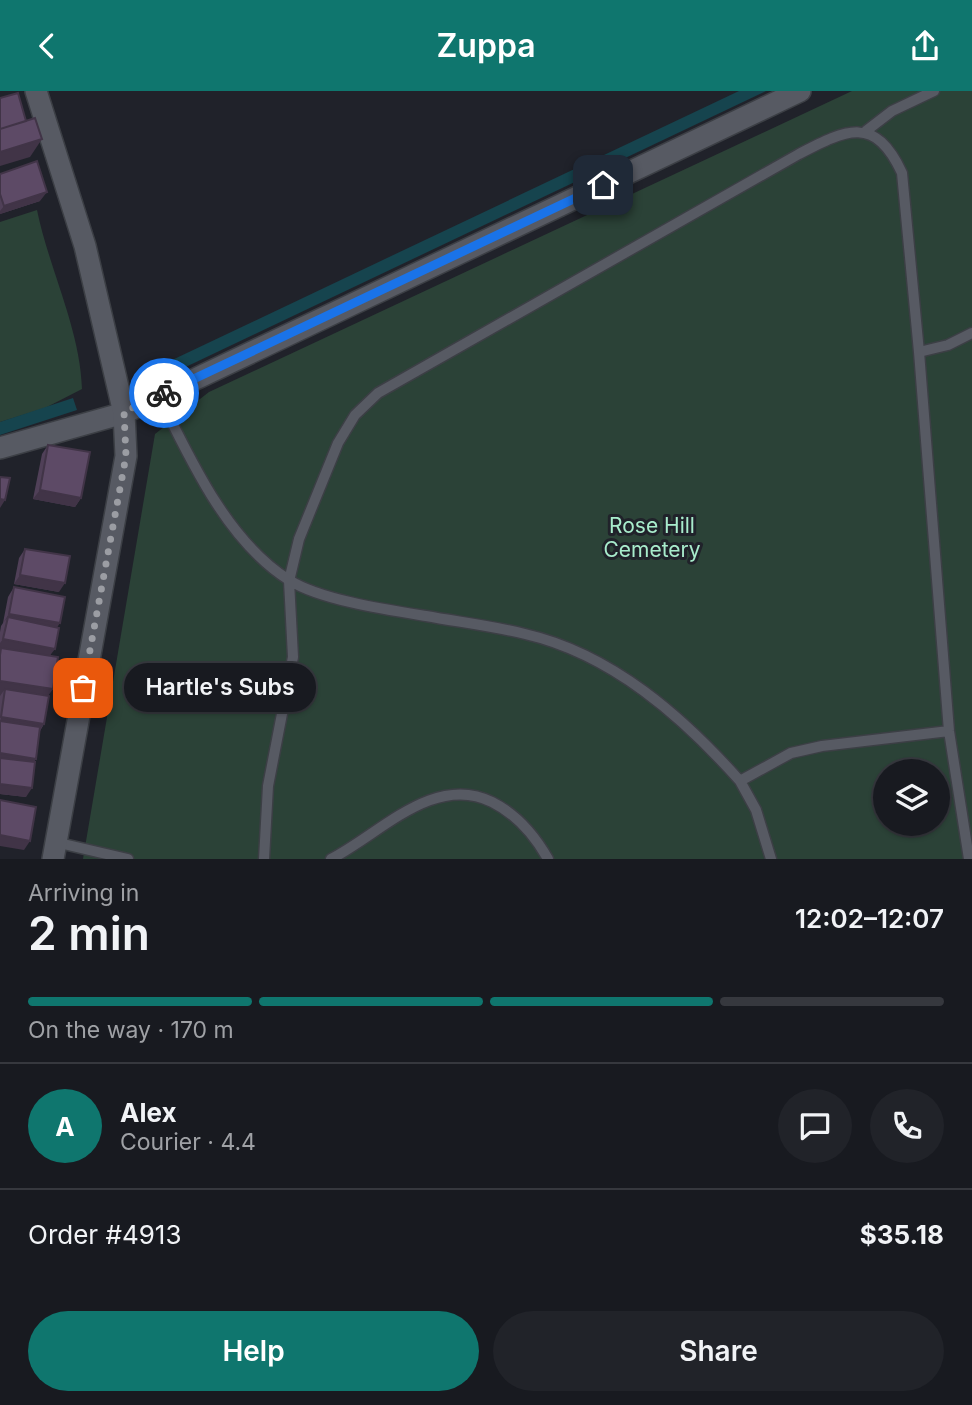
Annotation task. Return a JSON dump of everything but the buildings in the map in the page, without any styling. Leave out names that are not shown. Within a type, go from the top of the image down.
[{"type":"main road","points":[[36,91],[85,246],[124,412],[126,456],[54,851]]},
{"type":"main road","points":[[0,448],[124,412],[800,91]]},
{"type":"lane","points":[[866,131],[892,111],[934,91]]},
{"type":"lane","points":[[264,859],[268,786],[293,657],[289,581],[299,538],[338,443],[355,415],[379,393],[800,154],[834,136],[850,131],[866,131],[880,139],[893,154],[902,173],[949,731],[969,859]]},
{"type":"lane","points":[[919,352],[948,345],[972,333]]},
{"type":"lane","points":[[159,396],[194,467],[227,517],[259,554],[289,581],[335,597],[388,610],[527,634],[587,656],[677,715],[740,781],[757,810],[771,859]]},
{"type":"lane","points":[[740,781],[791,753],[822,746],[949,731]]},
{"type":"lane","points":[[331,859],[419,804],[457,792],[480,796],[503,807],[525,826],[548,859]]},
{"type":"lane","points":[[54,851],[128,859]]},
{"type":"green space","name":"Rose Hill Cemetery","points":[[852,91],[972,91],[972,859],[83,859],[155,434],[209,392]]},
{"type":"green space","points":[[37,210],[76,344],[82,389],[45,408],[0,422],[0,222]]},
{"type":"water","points":[[739,91],[766,91],[152,383],[151,370]]},
{"type":"water","points":[[73,398],[77,410],[0,435],[0,422]]},
{"type":"way so far","points":[[83,688],[126,456],[124,412],[164,393]]},
{"type":"place","name":"Hartle's Subs","points":[[83,688]]},
{"type":"route","points":[[164,393],[603,185]]}]
